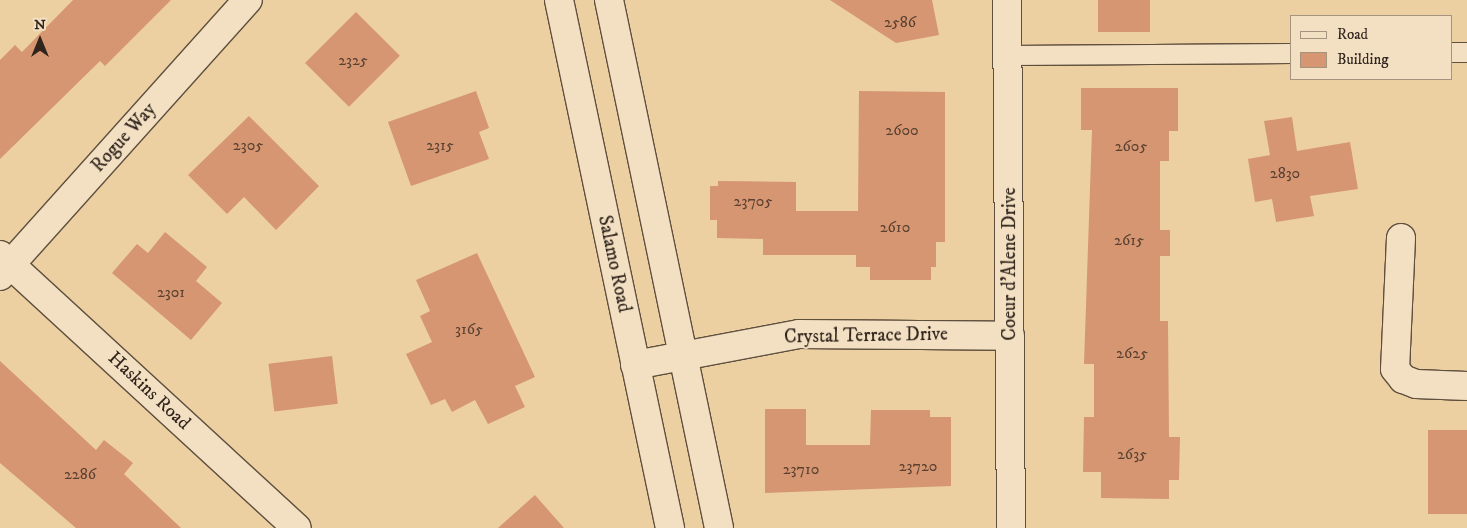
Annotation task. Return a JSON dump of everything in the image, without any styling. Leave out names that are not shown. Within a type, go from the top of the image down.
[{"type":"street","name":"Rogue Way","points":[[4,265],[248,0]]},
{"type":"street","name":"Salamo Road","points":[[559,0],[670,528]]},
{"type":"street","points":[[609,0],[681,356],[719,528]]},
{"type":"street","name":"Coeur d'Alene Drive","points":[[1007,0],[1010,55],[1011,528]]},
{"type":"street","points":[[1401,238],[1395,369],[1416,384],[1467,386]]},
{"type":"street","name":"Haskins Road","points":[[4,265],[297,528]]},
{"type":"street","name":"Crystal Terrace Drive","points":[[635,366],[799,334],[1010,336]]},
{"type":"lane","points":[[1452,52],[1467,52]]},
{"type":"lane","points":[[1010,55],[1290,53]]},
{"type":"building","points":[[73,0],[171,0],[105,66],[100,61],[0,159],[0,60],[15,45],[22,52]]},
{"type":"building","points":[[830,0],[932,0],[939,35],[896,43]]},
{"type":"building","points":[[1098,0],[1150,0],[1150,32],[1098,32]]},
{"type":"building","points":[[356,12],[400,56],[349,107],[305,63]]},
{"type":"building","points":[[1081,88],[1178,88],[1178,131],[1169,131],[1169,161],[1160,161],[1160,230],[1170,230],[1170,256],[1160,256],[1160,321],[1168,321],[1169,437],[1180,437],[1179,480],[1169,480],[1169,499],[1101,498],[1101,472],[1083,472],[1084,417],[1094,417],[1094,364],[1084,364],[1092,130],[1081,130]]},
{"type":"building","points":[[476,91],[489,128],[479,132],[489,159],[411,186],[388,122]]},
{"type":"building","points":[[859,91],[945,92],[945,242],[936,242],[936,267],[931,267],[931,280],[870,280],[870,267],[856,267],[856,255],[763,255],[763,239],[717,238],[717,220],[710,220],[710,186],[718,186],[718,181],[796,182],[796,211],[858,211]]},
{"type":"building","points":[[249,116],[319,186],[276,230],[244,197],[227,214],[188,175]]},
{"type":"building","points":[[1292,117],[1297,151],[1350,142],[1358,189],[1310,196],[1314,216],[1276,222],[1272,199],[1255,202],[1248,159],[1270,155],[1264,121]]},
{"type":"building","points":[[165,232],[207,267],[196,281],[222,303],[191,340],[112,273],[137,244],[148,253]]},
{"type":"building","points":[[477,253],[535,377],[515,386],[525,407],[488,424],[475,400],[452,412],[445,399],[431,405],[406,354],[432,342],[420,316],[430,311],[416,280]]},
{"type":"building","points":[[332,356],[338,404],[274,411],[268,364]]},
{"type":"building","points":[[0,361],[96,450],[104,440],[133,463],[124,474],[181,528],[76,528],[0,463]]},
{"type":"building","points":[[765,409],[806,409],[806,445],[870,445],[871,410],[930,410],[930,417],[951,417],[951,486],[765,493]]},
{"type":"building","points":[[1428,430],[1467,430],[1467,514],[1428,514]]},
{"type":"building","points":[[535,495],[564,528],[498,528]]}]
